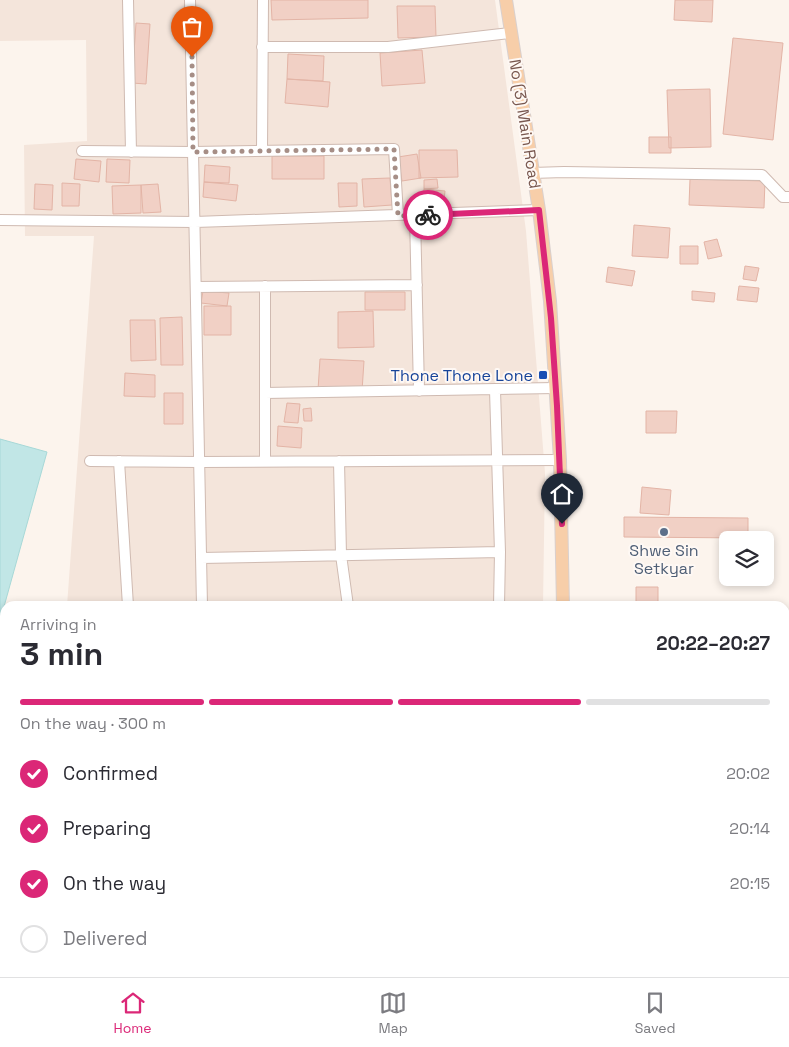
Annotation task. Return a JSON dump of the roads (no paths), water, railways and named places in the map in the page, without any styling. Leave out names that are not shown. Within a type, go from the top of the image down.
[{"type":"main road","name":"No (3) Main Road","points":[[506,0],[539,210],[550,301],[560,460],[563,601]]},
{"type":"street","points":[[128,0],[132,152]]},
{"type":"street","points":[[190,0],[202,601]]},
{"type":"street","points":[[262,0],[262,151]]},
{"type":"street","points":[[262,47],[388,47],[510,33]]},
{"type":"street","points":[[82,151],[193,152],[394,149],[398,216]]},
{"type":"street","points":[[532,173],[762,174],[784,197],[789,197]]},
{"type":"street","points":[[0,220],[194,222],[539,210]]},
{"type":"street","points":[[415,215],[418,391]]},
{"type":"street","points":[[196,287],[417,284]]},
{"type":"street","points":[[265,286],[265,461]]},
{"type":"street","points":[[265,393],[556,388]]},
{"type":"street","points":[[495,390],[500,552],[499,601]]},
{"type":"street","points":[[90,460],[199,462],[560,460]]},
{"type":"street","points":[[119,461],[128,601]]},
{"type":"street","points":[[338,461],[340,555],[347,601]]},
{"type":"street","points":[[201,558],[500,552]]},
{"type":"water","points":[[0,439],[47,452],[6,601],[0,601]]},
{"type":"place","name":"Thone Thone Lone","points":[[543,375]]},
{"type":"place","name":"Shwe Sin Setkyar","points":[[664,532]]}]
